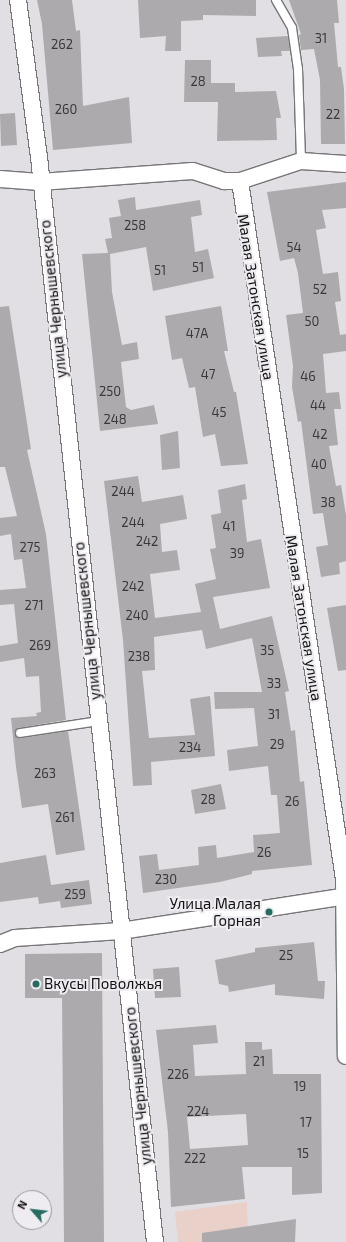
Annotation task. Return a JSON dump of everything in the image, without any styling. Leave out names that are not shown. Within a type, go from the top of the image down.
[{"type":"street","name":"улица Чернышевского","points":[[18,0],[40,182],[154,1242]]},
{"type":"street","points":[[0,179],[40,182],[193,171],[224,182],[240,182],[301,161],[346,164]]},
{"type":"street","name":"Малая Затонская улица","points":[[240,182],[344,879],[346,1056]]},
{"type":"street","points":[[0,944],[51,934],[121,931],[345,896]]},
{"type":"lane","points":[[276,0],[292,28],[298,69],[301,161]]},
{"type":"lane","points":[[20,733],[98,721]]},
{"type":"shaded area","points":[[247,1202],[248,1242],[178,1242],[175,1212]]},
{"type":"building","points":[[37,0],[72,0],[76,31],[80,30],[83,106],[129,97],[132,143],[53,150],[42,24]]},
{"type":"building","points":[[138,0],[256,0],[256,16],[203,15],[203,20],[181,21],[181,51],[165,51],[166,36],[140,38]]},
{"type":"building","points":[[289,0],[337,0],[339,23],[334,23],[338,67],[341,67],[344,89],[345,144],[321,144],[320,80],[314,49],[301,50],[299,35],[301,34]]},
{"type":"building","points":[[288,36],[290,51],[281,51],[282,56],[258,57],[256,38]]},
{"type":"building","points":[[185,60],[211,60],[211,83],[235,83],[235,92],[276,91],[281,118],[276,118],[277,140],[217,141],[218,102],[184,102]]},
{"type":"building","points":[[15,113],[17,145],[1,146],[0,114]]},
{"type":"building","points":[[346,182],[346,208],[322,210],[326,228],[316,230],[323,274],[338,272],[341,301],[335,302],[340,335],[346,334],[346,351],[323,354],[326,393],[339,392],[341,409],[334,409],[338,445],[329,446],[336,486],[341,485],[346,515],[346,561],[339,563],[340,574],[321,577],[316,547],[328,545],[323,513],[313,514],[301,421],[298,422],[292,387],[293,366],[286,315],[303,313],[298,273],[294,258],[280,261],[267,192]]},
{"type":"building","points":[[135,197],[136,210],[200,200],[202,215],[191,217],[195,252],[208,249],[214,278],[153,291],[146,247],[110,254],[112,292],[122,345],[137,342],[139,359],[121,362],[126,407],[131,410],[154,405],[158,424],[100,431],[82,254],[108,253],[105,239],[112,238],[109,218],[121,216],[118,200]]},
{"type":"building","points":[[9,306],[31,449],[27,450],[46,534],[66,720],[19,728],[15,733],[21,738],[68,731],[85,850],[56,855],[48,804],[22,808],[11,718],[37,716],[36,713],[41,712],[39,676],[26,677],[24,658],[0,662],[0,646],[18,643],[14,604],[0,605],[0,590],[26,588],[22,559],[14,560],[11,534],[0,536],[0,518],[17,516],[5,467],[0,467],[0,307]]},
{"type":"building","points":[[221,306],[228,351],[224,351],[234,392],[236,392],[248,464],[221,466],[215,434],[203,437],[195,387],[189,388],[182,358],[172,360],[165,316]]},
{"type":"building","points":[[178,431],[180,468],[162,470],[160,435]]},
{"type":"building","points":[[138,476],[142,502],[183,495],[187,519],[160,524],[162,552],[177,550],[180,570],[150,574],[155,618],[201,612],[195,584],[216,579],[210,549],[216,548],[211,515],[221,513],[218,490],[245,484],[247,499],[242,500],[247,542],[261,539],[270,588],[213,597],[220,629],[272,616],[289,691],[285,692],[291,731],[295,730],[300,782],[304,781],[312,865],[252,871],[252,874],[220,882],[143,893],[139,856],[157,854],[159,870],[199,865],[198,847],[216,845],[217,858],[254,852],[253,835],[280,833],[277,795],[271,795],[268,766],[229,771],[227,750],[258,746],[254,708],[215,709],[214,692],[262,692],[252,638],[206,649],[202,630],[154,637],[155,670],[142,671],[149,738],[195,735],[190,699],[210,696],[215,756],[151,762],[152,785],[133,786],[123,640],[104,481]]},
{"type":"building","points":[[346,605],[346,670],[338,671],[327,608]]},
{"type":"building","points":[[221,784],[226,809],[195,814],[191,790]]},
{"type":"building","points":[[46,855],[51,885],[89,880],[92,904],[61,908],[60,901],[39,904],[38,897],[0,902],[0,863]]},
{"type":"building","points":[[314,942],[318,981],[325,981],[324,999],[275,995],[275,984],[229,992],[228,986],[219,984],[215,960],[255,952],[255,948]]},
{"type":"building","points":[[102,953],[104,1242],[64,1242],[62,998],[25,998],[25,954]]},
{"type":"building","points":[[179,967],[181,997],[155,998],[153,969]]},
{"type":"building","points":[[216,1025],[218,1043],[193,1045],[195,1076],[246,1074],[245,1042],[262,1042],[262,1050],[272,1049],[273,1074],[321,1074],[322,1193],[292,1195],[292,1167],[242,1167],[245,1199],[171,1207],[168,1132],[156,1030]],"holes":[[[246,1114],[248,1145],[190,1149],[187,1117]]]},
{"type":"building","points":[[296,1219],[295,1242],[202,1242],[202,1233]]},
{"type":"place","name":"Улица Малая Горная","points":[[269,912]]},
{"type":"place","name":"Вкусы Поволжья","points":[[36,984]]}]
